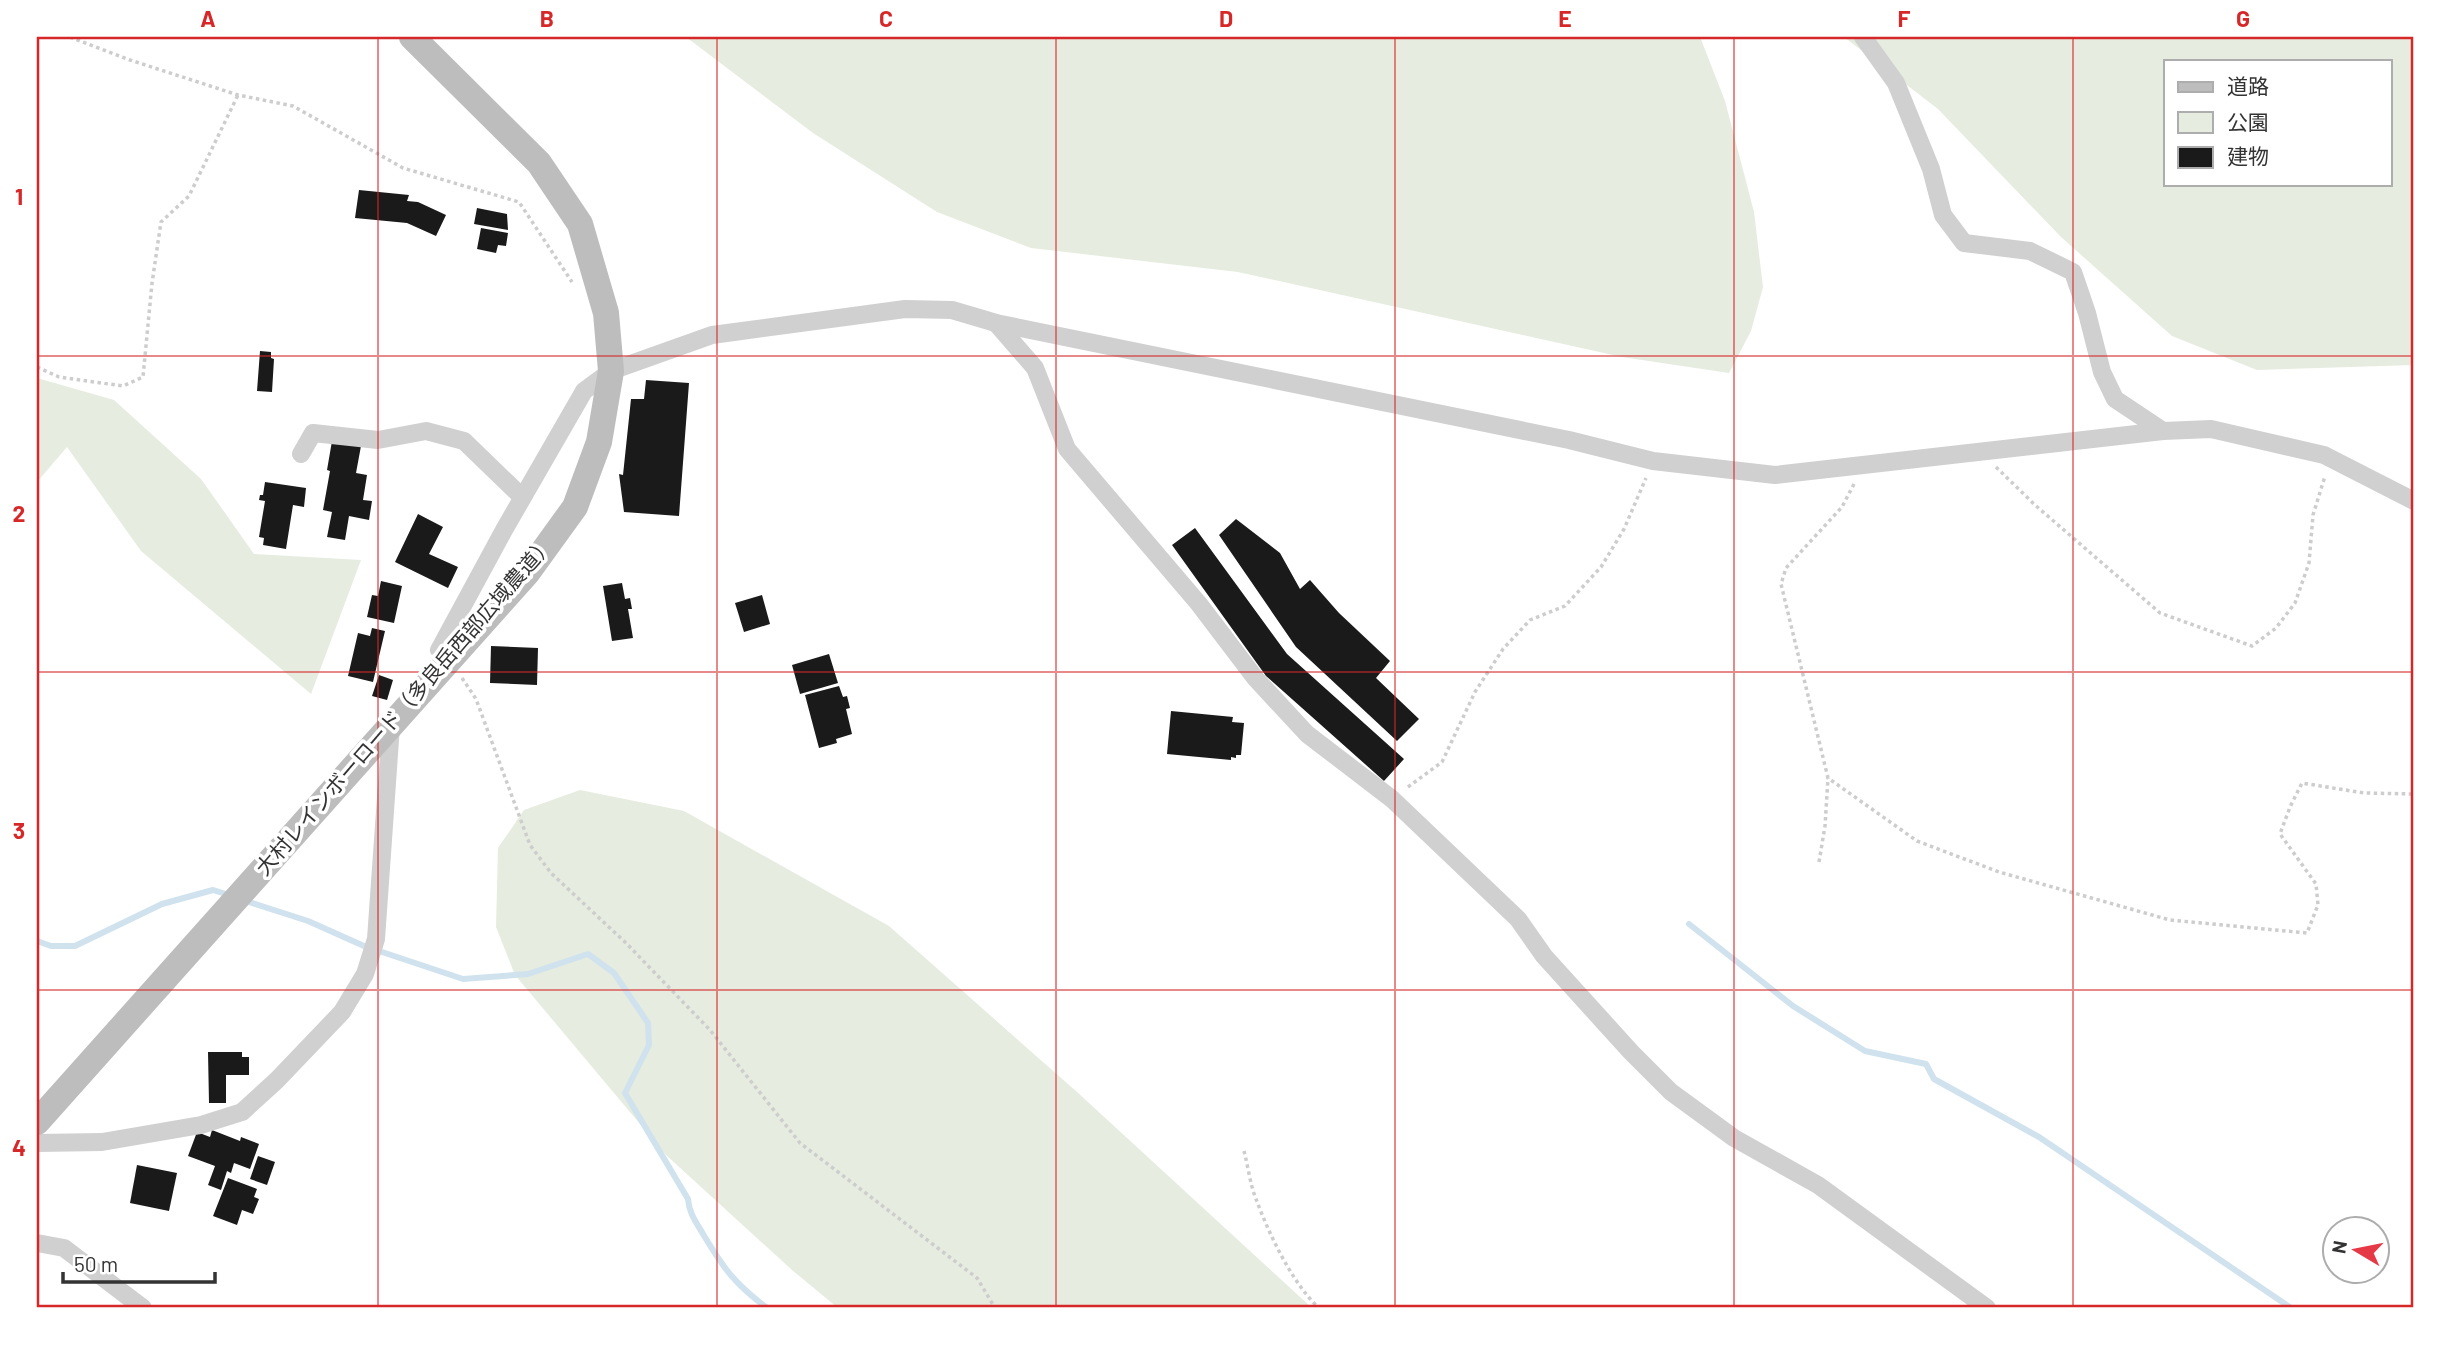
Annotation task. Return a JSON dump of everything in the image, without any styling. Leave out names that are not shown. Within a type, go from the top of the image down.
[{"type":"street","name":"大村レインボーロード（多良岳西部広域農道）","points":[[37,1122],[528,572],[575,507],[599,442],[611,371],[606,313],[580,224],[539,163],[412,37]]},
{"type":"street","points":[[1863,37],[1896,83],[1931,169],[1943,215],[1957,234],[1964,243],[2030,251],[2073,272],[2102,372],[2115,399],[2163,431]]},
{"type":"street","points":[[450,661],[439,650],[522,497],[584,391],[611,371],[712,335],[905,309],[952,310],[996,323],[1569,440],[1653,461],[1775,475],[2163,431],[2211,429],[2323,455],[2414,501]]},
{"type":"street","points":[[996,323],[1035,368],[1067,449],[1199,604],[1256,679],[1307,734],[1392,799],[1518,919],[1544,956],[1671,1092],[1734,1138],[1818,1185],[1987,1308]]},
{"type":"street","points":[[300,454],[313,433],[378,440],[426,430],[464,441],[522,497]]},
{"type":"street","points":[[37,1143],[103,1142],[201,1125],[242,1112],[277,1080],[342,1012],[365,974],[376,939],[391,726]]},
{"type":"street","points":[[37,1243],[64,1248],[143,1308]]},
{"type":"path","points":[[70,37],[130,60],[238,95],[293,106],[403,169],[519,202],[579,292],[601,290]]},
{"type":"path","points":[[37,367],[59,377],[123,386],[143,377],[161,222],[189,196],[238,95]]},
{"type":"path","points":[[1979,451],[2035,505],[2161,612],[2252,646],[2276,628],[2295,603],[2309,563],[2313,514],[2330,458]]},
{"type":"path","points":[[1392,799],[1442,762],[1475,692],[1503,649],[1530,620],[1565,606],[1601,567],[1624,529],[1653,461]]},
{"type":"path","points":[[1819,862],[1825,826],[1828,778],[1781,584],[1786,568],[1842,507],[1854,484],[1855,467]]},
{"type":"path","points":[[450,661],[476,699],[530,845],[551,873],[626,943],[710,1030],[800,1143],[976,1278],[995,1308]]},
{"type":"path","points":[[1828,778],[1917,841],[1999,872],[2170,920],[2307,933],[2318,905],[2316,884],[2280,834],[2302,783],[2364,793],[2414,794]]},
{"type":"path","points":[[1244,1151],[1255,1197],[1280,1252],[1310,1300],[1319,1308]]},
{"type":"green space","points":[[686,37],[1700,37],[1725,101],[1754,212],[1763,287],[1751,331],[1729,373],[1622,357],[1238,272],[1031,248],[937,212],[813,133]]},
{"type":"green space","points":[[1844,37],[2414,37],[2414,365],[2257,370],[2172,336],[2061,237],[1938,109]]},
{"type":"green space","points":[[37,378],[114,400],[201,479],[254,554],[361,560],[311,694],[141,551],[67,447],[37,482]]},
{"type":"green space","points":[[580,790],[684,811],[889,926],[1077,1092],[1312,1308],[838,1308],[792,1270],[666,1155],[515,975],[496,927],[498,848],[524,810]]},
{"type":"building","points":[[359,190],[409,195],[407,201],[418,202],[446,215],[436,236],[407,223],[355,218]]},
{"type":"building","points":[[477,208],[507,214],[508,230],[474,224]]},
{"type":"building","points":[[481,228],[508,233],[506,246],[498,245],[496,253],[477,249]]},
{"type":"building","points":[[260,351],[271,352],[271,358],[274,359],[272,392],[257,391]]},
{"type":"building","points":[[646,380],[689,383],[679,516],[624,512],[619,474],[623,475],[631,399],[644,399]]},
{"type":"building","points":[[332,441],[361,446],[356,473],[367,475],[363,500],[372,501],[369,520],[349,516],[345,540],[327,537],[332,512],[323,510]]},
{"type":"building","points":[[265,482],[306,488],[304,507],[293,505],[286,549],[263,545],[264,538],[259,537],[265,501],[259,500],[260,495],[263,495]]},
{"type":"building","points":[[418,514],[443,527],[429,554],[458,567],[448,588],[395,562]]},
{"type":"building","points":[[1236,519],[1280,553],[1300,589],[1310,580],[1339,613],[1390,661],[1376,678],[1419,719],[1397,741],[1296,647],[1219,535]]},
{"type":"building","points":[[1195,528],[1287,654],[1404,759],[1384,781],[1266,676],[1172,545]]},
{"type":"building","points":[[381,581],[402,586],[394,623],[367,617],[372,595],[378,596]]},
{"type":"building","points":[[622,583],[625,599],[630,598],[632,609],[628,609],[633,638],[612,641],[603,586]]},
{"type":"building","points":[[762,595],[770,624],[744,632],[735,603]]},
{"type":"building","points":[[372,628],[385,631],[373,682],[348,676],[358,633],[370,636]]},
{"type":"building","points":[[491,646],[538,648],[537,685],[490,683]]},
{"type":"building","points":[[829,654],[838,683],[800,694],[792,665]]},
{"type":"building","points":[[379,675],[393,680],[387,700],[372,696]]},
{"type":"building","points":[[839,686],[843,697],[847,696],[850,708],[846,709],[852,734],[836,739],[837,743],[819,748],[805,695]]},
{"type":"building","points":[[1171,711],[1233,717],[1232,722],[1244,723],[1241,755],[1231,757],[1231,760],[1167,754]]},
{"type":"building","points":[[208,1052],[242,1052],[242,1057],[249,1057],[249,1075],[226,1075],[226,1103],[209,1103]]},
{"type":"building","points":[[212,1130],[240,1141],[241,1137],[259,1144],[250,1169],[234,1163],[231,1173],[227,1171],[221,1190],[208,1185],[215,1166],[188,1156],[197,1132],[210,1137]]},
{"type":"building","points":[[258,1156],[275,1162],[267,1185],[250,1179]]},
{"type":"building","points":[[137,1165],[177,1173],[169,1211],[130,1203]]},
{"type":"building","points":[[228,1178],[257,1189],[254,1197],[259,1199],[253,1214],[242,1210],[237,1225],[213,1216]]},
{"type":"waterway","points":[[37,941],[51,946],[75,946],[162,904],[213,890],[229,895]]},
{"type":"waterway","points":[[246,901],[308,921],[364,946],[463,979],[528,974],[588,954],[614,973],[648,1023],[649,1045],[625,1093],[688,1199],[693,1217],[717,1257],[730,1275],[767,1308]]},
{"type":"waterway","points":[[1689,924],[1793,1006],[1865,1051],[1926,1064],[1934,1079],[2039,1137],[2291,1308]]}]
